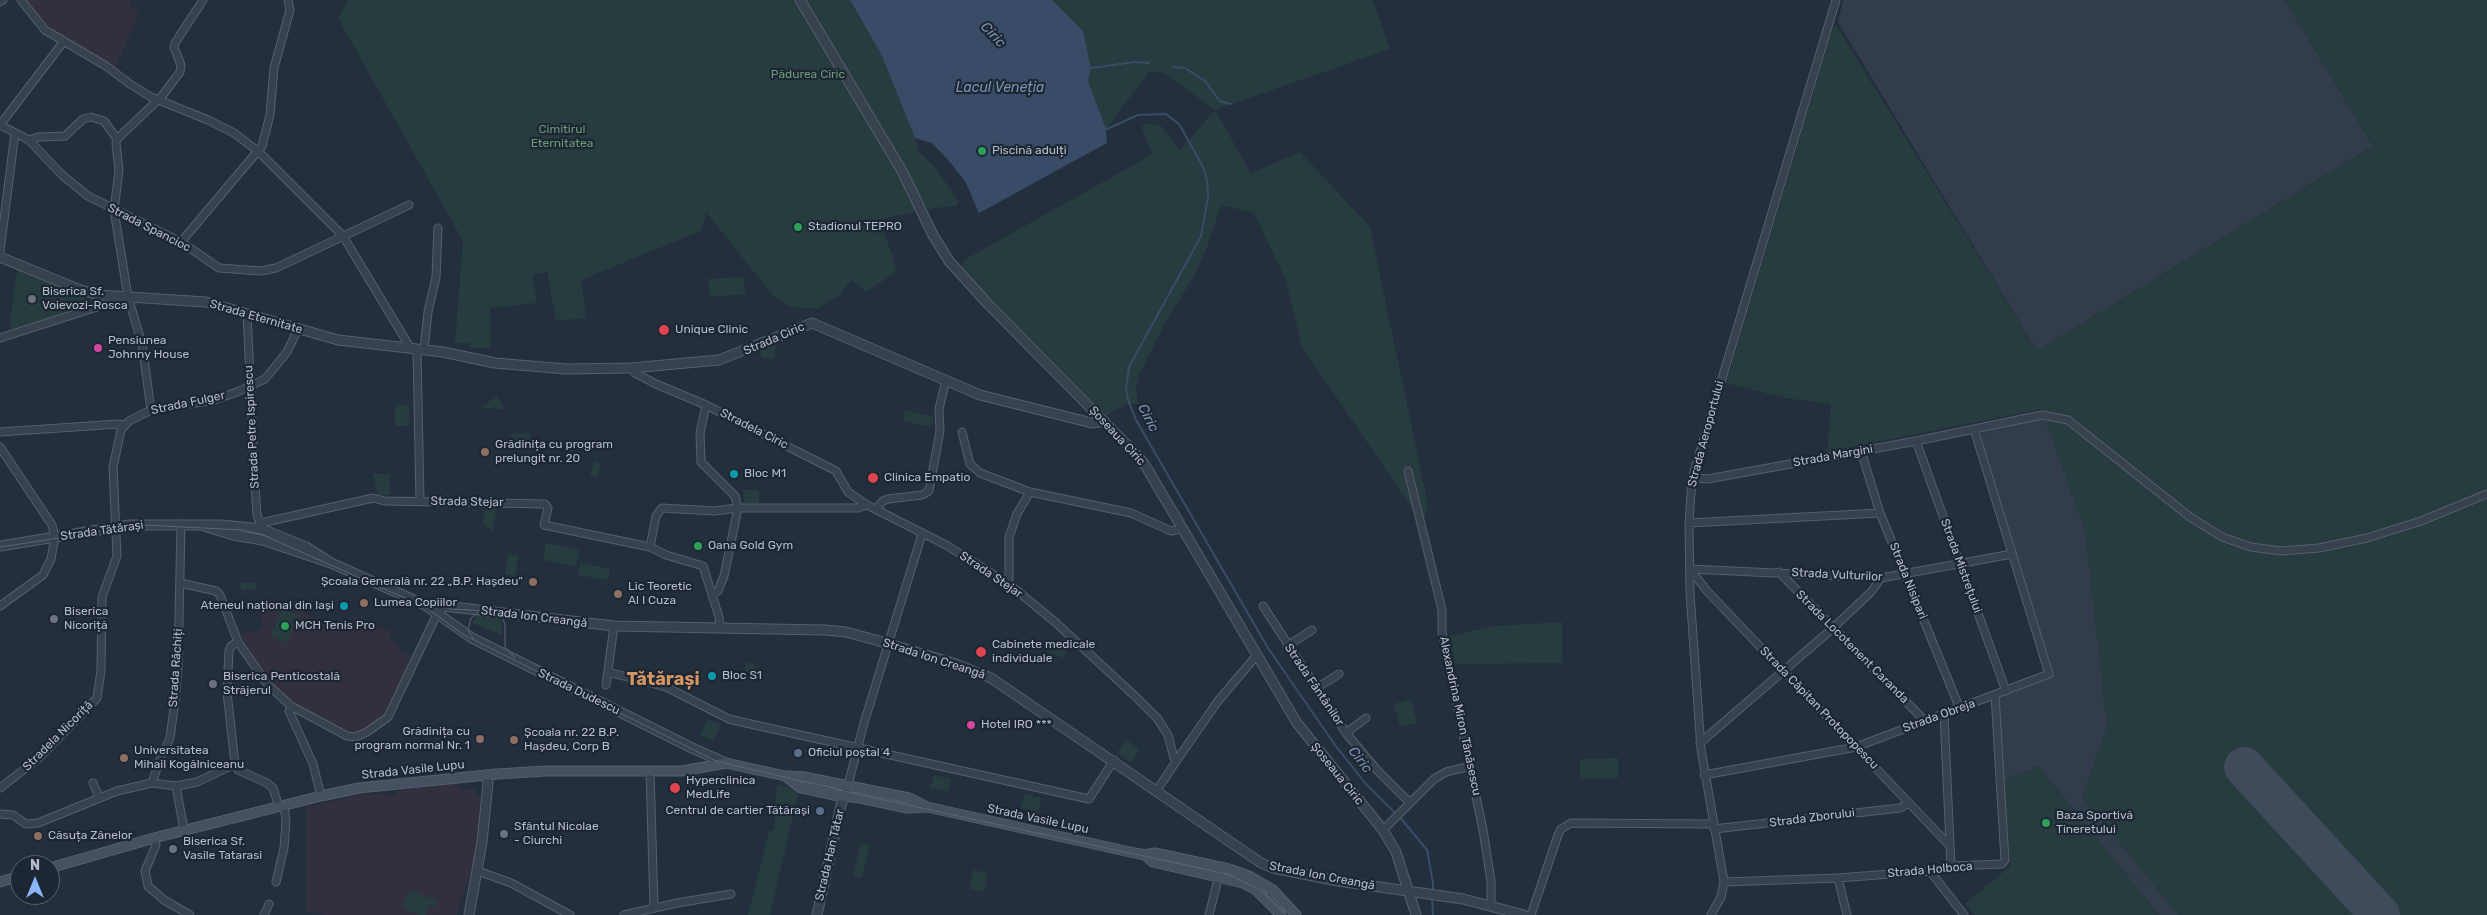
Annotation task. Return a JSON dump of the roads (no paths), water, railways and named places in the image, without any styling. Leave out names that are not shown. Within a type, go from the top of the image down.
[{"type":"main road","name":"Strada Vasile Lupu","points":[[60,865],[184,830],[359,788],[546,771],[682,771],[726,762],[785,776],[804,777],[909,798],[927,807],[1145,855],[1153,862],[1244,874],[1272,890],[1296,915]]},
{"type":"main road","name":"Strada Vasile Lupu","points":[[785,776],[801,788],[907,808],[927,807]]},
{"type":"main road","name":"Strada Vasile Lupu","points":[[1220,872],[1251,886],[1281,915]]},
{"type":"street","points":[[21,0],[41,26],[130,84],[158,100],[234,133],[259,152],[343,236],[417,349]]},
{"type":"street","points":[[117,139],[158,100],[180,72],[180,65],[174,47],[175,43],[203,0]]},
{"type":"street","name":"Șoseaua Ciric","points":[[800,0],[902,171],[923,211],[933,236],[948,261],[1141,459],[1305,734],[1385,828],[1400,861],[1416,915]]},
{"type":"street","name":"Strada Aeroportului","points":[[1724,882],[1704,775],[1700,743],[1690,568],[1689,522],[1692,478],[1836,0]]},
{"type":"street","points":[[181,242],[259,152],[267,133],[273,75],[289,2]]},
{"type":"street","points":[[0,125],[64,41]]},
{"type":"street","points":[[29,140],[38,137],[65,136],[83,119],[91,117],[104,121],[117,139],[119,170],[114,210],[128,297],[142,344],[151,410]]},
{"type":"street","name":"Strada Spancioc","points":[[0,125],[29,140],[76,187],[114,210],[181,242],[219,268],[261,270],[290,263],[410,205]]},
{"type":"street","points":[[0,251],[15,133]]},
{"type":"street","points":[[420,502],[417,349],[436,277],[438,228]]},
{"type":"street","name":"Strada Eternitate","points":[[0,257],[83,291],[98,295],[206,302],[338,340],[417,349],[486,361]]},
{"type":"street","points":[[0,338],[128,297]]},
{"type":"street","name":"Strada Petre Ispirescu","points":[[247,313],[257,515],[263,540]]},
{"type":"street","name":"Strada Ciric","points":[[486,361],[566,369],[631,368],[728,358],[812,323],[980,396],[1092,422],[1104,421]]},
{"type":"street","name":"Strada Fulger","points":[[125,425],[151,410],[214,400],[265,379],[288,352],[298,329]]},
{"type":"street","name":"Stradela Ciric","points":[[631,368],[635,374],[706,405],[836,471],[848,492],[867,505]]},
{"type":"street","points":[[876,510],[880,504],[888,499],[922,494],[929,491],[940,431],[939,409],[946,380]]},
{"type":"street","points":[[706,405],[700,433],[701,462],[734,496],[738,508],[724,576],[718,591],[713,594]]},
{"type":"street","name":"Strada Margini","points":[[1692,478],[1708,479],[1916,441],[2042,415],[2068,420],[2190,517],[2222,538],[2266,549],[2281,551],[2319,548],[2367,538],[2421,521],[2487,494]]},
{"type":"street","points":[[0,432],[125,425],[114,458],[116,527]]},
{"type":"street","points":[[1974,429],[2012,554]]},
{"type":"street","points":[[962,432],[966,451],[973,468],[1030,492],[1131,513],[1172,531],[1182,529]]},
{"type":"street","name":"Strada Mistrețului","points":[[1916,441],[2006,691]]},
{"type":"street","points":[[0,447],[52,525],[55,537],[51,559],[43,575],[0,606]]},
{"type":"street","name":"Strada Nisipari","points":[[1861,451],[1880,513],[1960,709]]},
{"type":"street","name":"Alexandrina Miron Tănăsescu","points":[[1408,471],[1419,523],[1435,577],[1442,610],[1442,633],[1471,766],[1491,881],[1491,905]]},
{"type":"street","points":[[1009,584],[1009,537],[1017,514],[1030,492]]},
{"type":"street","name":"Strada Stejar","points":[[261,526],[373,498],[385,502],[545,504],[548,508],[544,525],[650,547],[666,555],[703,566],[713,594],[720,628]]},
{"type":"street","points":[[650,547],[656,516],[662,508],[714,511],[738,508],[840,509],[858,508],[867,505]]},
{"type":"street","name":"Strada Stejar","points":[[867,505],[946,545],[1009,584],[1055,622],[1157,718],[1168,735],[1177,760]]},
{"type":"street","points":[[1689,522],[1880,513]]},
{"type":"street","name":"Strada Tătărași","points":[[2,545],[143,524],[261,526]]},
{"type":"street","name":"Strada Răchiți","points":[[152,783],[158,762],[170,738],[178,666],[181,524]]},
{"type":"street","name":"Strada Tătărași","points":[[204,526],[233,535],[263,540]]},
{"type":"street","points":[[261,526],[306,546],[330,563]]},
{"type":"street","name":"Stradela Nicoriță","points":[[0,788],[39,758],[97,698],[100,671],[102,597],[117,556],[116,527]]},
{"type":"street","points":[[848,785],[922,534]]},
{"type":"street","points":[[263,540],[330,563],[422,604],[437,614]]},
{"type":"street","name":"Strada Vulturilor","points":[[1690,568],[1881,578],[2012,554]]},
{"type":"street","name":"Strada Obreja","points":[[1704,775],[1856,748],[2049,674],[2012,554]]},
{"type":"street","name":"Strada Căpitan Protopopescu","points":[[1690,568],[1707,590],[1950,846]]},
{"type":"street","name":"Strada Locotenent Caranda","points":[[1779,572],[1926,721]]},
{"type":"street","points":[[1700,743],[1833,628],[1871,592],[1881,578]]},
{"type":"street","points":[[180,583],[216,591],[220,595],[238,642],[257,672],[291,706],[338,733],[355,737],[366,732],[388,716],[437,614],[444,606]]},
{"type":"street","name":"Strada Ion Creangă","points":[[422,604],[614,626],[824,630],[846,632],[889,644],[956,664],[991,678],[1114,760],[1261,863],[1273,868],[1491,905],[1522,915]]},
{"type":"street","name":"Strada Fântânilor","points":[[1263,606],[1287,646],[1346,732],[1408,805]]},
{"type":"street","name":"Strada Dudescu","points":[[437,614],[472,638],[692,748],[726,762]]},
{"type":"street","points":[[606,685],[614,626]]},
{"type":"street","points":[[1287,646],[1312,630]]},
{"type":"street","points":[[238,642],[231,646],[229,651],[226,692],[235,764],[238,770],[267,783],[273,788],[281,806],[286,821],[283,855],[276,882]]},
{"type":"street","points":[[1157,790],[1218,701],[1257,655]]},
{"type":"street","points":[[608,672],[666,686],[729,719],[1089,799],[1114,760]]},
{"type":"street","points":[[1316,689],[1339,674]]},
{"type":"street","name":"Strada Holboca","points":[[1724,882],[1838,878],[1930,871],[1951,866],[2002,864],[2005,860],[1995,696]]},
{"type":"street","points":[[291,706],[289,711],[313,764],[321,796]]},
{"type":"street","points":[[1944,715],[1951,866]]},
{"type":"street","points":[[1346,732],[1366,718]]},
{"type":"street","points":[[0,814],[13,815],[26,824],[38,823],[99,797],[152,783],[176,786],[197,782],[235,764]]},
{"type":"street","points":[[1385,828],[1438,777],[1446,772],[1471,766]]},
{"type":"street","points":[[650,771],[654,907]]},
{"type":"street","points":[[470,915],[478,871],[488,783],[486,775]]},
{"type":"street","points":[[93,784],[99,797]]},
{"type":"street","name":"Strada Han Tătar","points":[[817,915],[848,785]]},
{"type":"street","points":[[176,786],[184,830]]},
{"type":"street","name":"Strada Zborului","points":[[1531,915],[1558,835],[1561,829],[1571,822],[1714,827],[1900,808],[1909,803]]},
{"type":"street","points":[[154,838],[156,845],[145,871],[148,886],[164,900],[190,915]]},
{"type":"street","points":[[478,871],[511,883],[570,915]]},
{"type":"street","points":[[1930,871],[1963,915]]},
{"type":"street","points":[[1208,915],[1220,872]]},
{"type":"street","points":[[1838,878],[1847,915]]},
{"type":"street","points":[[1711,915],[1721,897],[1724,882]]},
{"type":"street","points":[[624,915],[654,907],[731,894]]},
{"type":"street","points":[[264,915],[269,904]]},
{"type":"water","name":"Lacul Veneția","points":[[850,0],[1052,0],[1083,31],[1091,68],[1088,81],[1106,129],[1107,143],[979,213],[965,181],[949,161],[932,143],[915,138],[881,54]]},
{"type":"waterway","points":[[1091,68],[1135,62],[1149,63]]},
{"type":"waterway","points":[[1173,67],[1185,68],[1205,81],[1220,101],[1231,104]]},
{"type":"waterway","name":"Ciric","points":[[1105,130],[1138,115],[1166,114],[1179,124],[1202,165],[1207,179],[1208,198],[1201,236],[1129,367],[1126,389],[1136,420],[1268,648],[1335,745],[1365,783],[1403,821],[1427,850],[1433,893]]},
{"type":"waterway","name":"Ciric","points":[[1432,897],[1433,915]]},
{"type":"tram line","points":[[0,547],[143,525],[242,530],[263,535],[425,607],[464,635],[716,761],[861,795],[1227,874],[1259,889],[1286,915]]},
{"type":"tram line","points":[[423,602],[451,609],[489,611]]},
{"type":"tram line","points":[[474,640],[468,630],[471,618],[480,611],[495,612],[501,615],[505,624],[505,647],[515,658]]},
{"type":"place","name":"Piscină adulți","points":[[982,151]]},
{"type":"place","name":"Stadionul TEPRO","points":[[798,227]]},
{"type":"place","name":"Biserica Sf. Voievozi-Rosca","points":[[32,299]]},
{"type":"place","name":"Unique Clinic","points":[[664,330]]},
{"type":"place","name":"Pensiunea Johnny House","points":[[98,348]]},
{"type":"place","name":"Grădinița cu program prelungit nr. 20","points":[[485,452]]},
{"type":"place","name":"Bloc M1","points":[[734,474]]},
{"type":"place","name":"Clinica Empatio","points":[[873,478]]},
{"type":"place","name":"Oana Gold Gym","points":[[698,546]]},
{"type":"place","name":"Școala Generală nr. 22 „B.P. Hașdeu”","points":[[533,582]]},
{"type":"place","name":"Lic Teoretic Al I Cuza","points":[[618,594]]},
{"type":"place","name":"Lumea Copiilor","points":[[364,603]]},
{"type":"place","name":"Ateneul național din Iași","points":[[344,606]]},
{"type":"place","name":"Biserica Nicoriță","points":[[54,619]]},
{"type":"place","name":"MCH Tenis Pro","points":[[285,626]]},
{"type":"place","name":"Cabinete medicale individuale","points":[[981,652]]},
{"type":"place","name":"Bloc S1","points":[[712,676]]},
{"type":"place","name":"Biserica Penticostală Străjerul","points":[[213,684]]},
{"type":"place","name":"Hotel IRO ***","points":[[971,725]]},
{"type":"place","name":"Grădinița cu program normal Nr. 1","points":[[480,739]]},
{"type":"place","name":"Școala nr. 22 B.P. Hașdeu, Corp B","points":[[514,740]]},
{"type":"place","name":"Oficiul poștal 4","points":[[798,753]]},
{"type":"place","name":"Universitatea Mihail Kogălniceanu","points":[[124,758]]},
{"type":"place","name":"Hyperclinica MedLife","points":[[675,788]]},
{"type":"place","name":"Centrul de cartier Tătărași","points":[[820,811]]},
{"type":"place","name":"Baza Sportivă Tineretului","points":[[2046,823]]},
{"type":"place","name":"Sfântul Nicolae - Ciurchi","points":[[504,834]]},
{"type":"place","name":"Căsuța Zânelor","points":[[38,836]]},
{"type":"place","name":"Biserica Sf. Vasile Tatarasi","points":[[173,849]]},
{"type":"district","name":"Tătărași","points":[[663,680]]},
{"type":"park label","name":"Pădurea Ciric","points":[[808,75]]},
{"type":"park label","name":"Cimitirul Eternitatea","points":[[562,137]]}]
